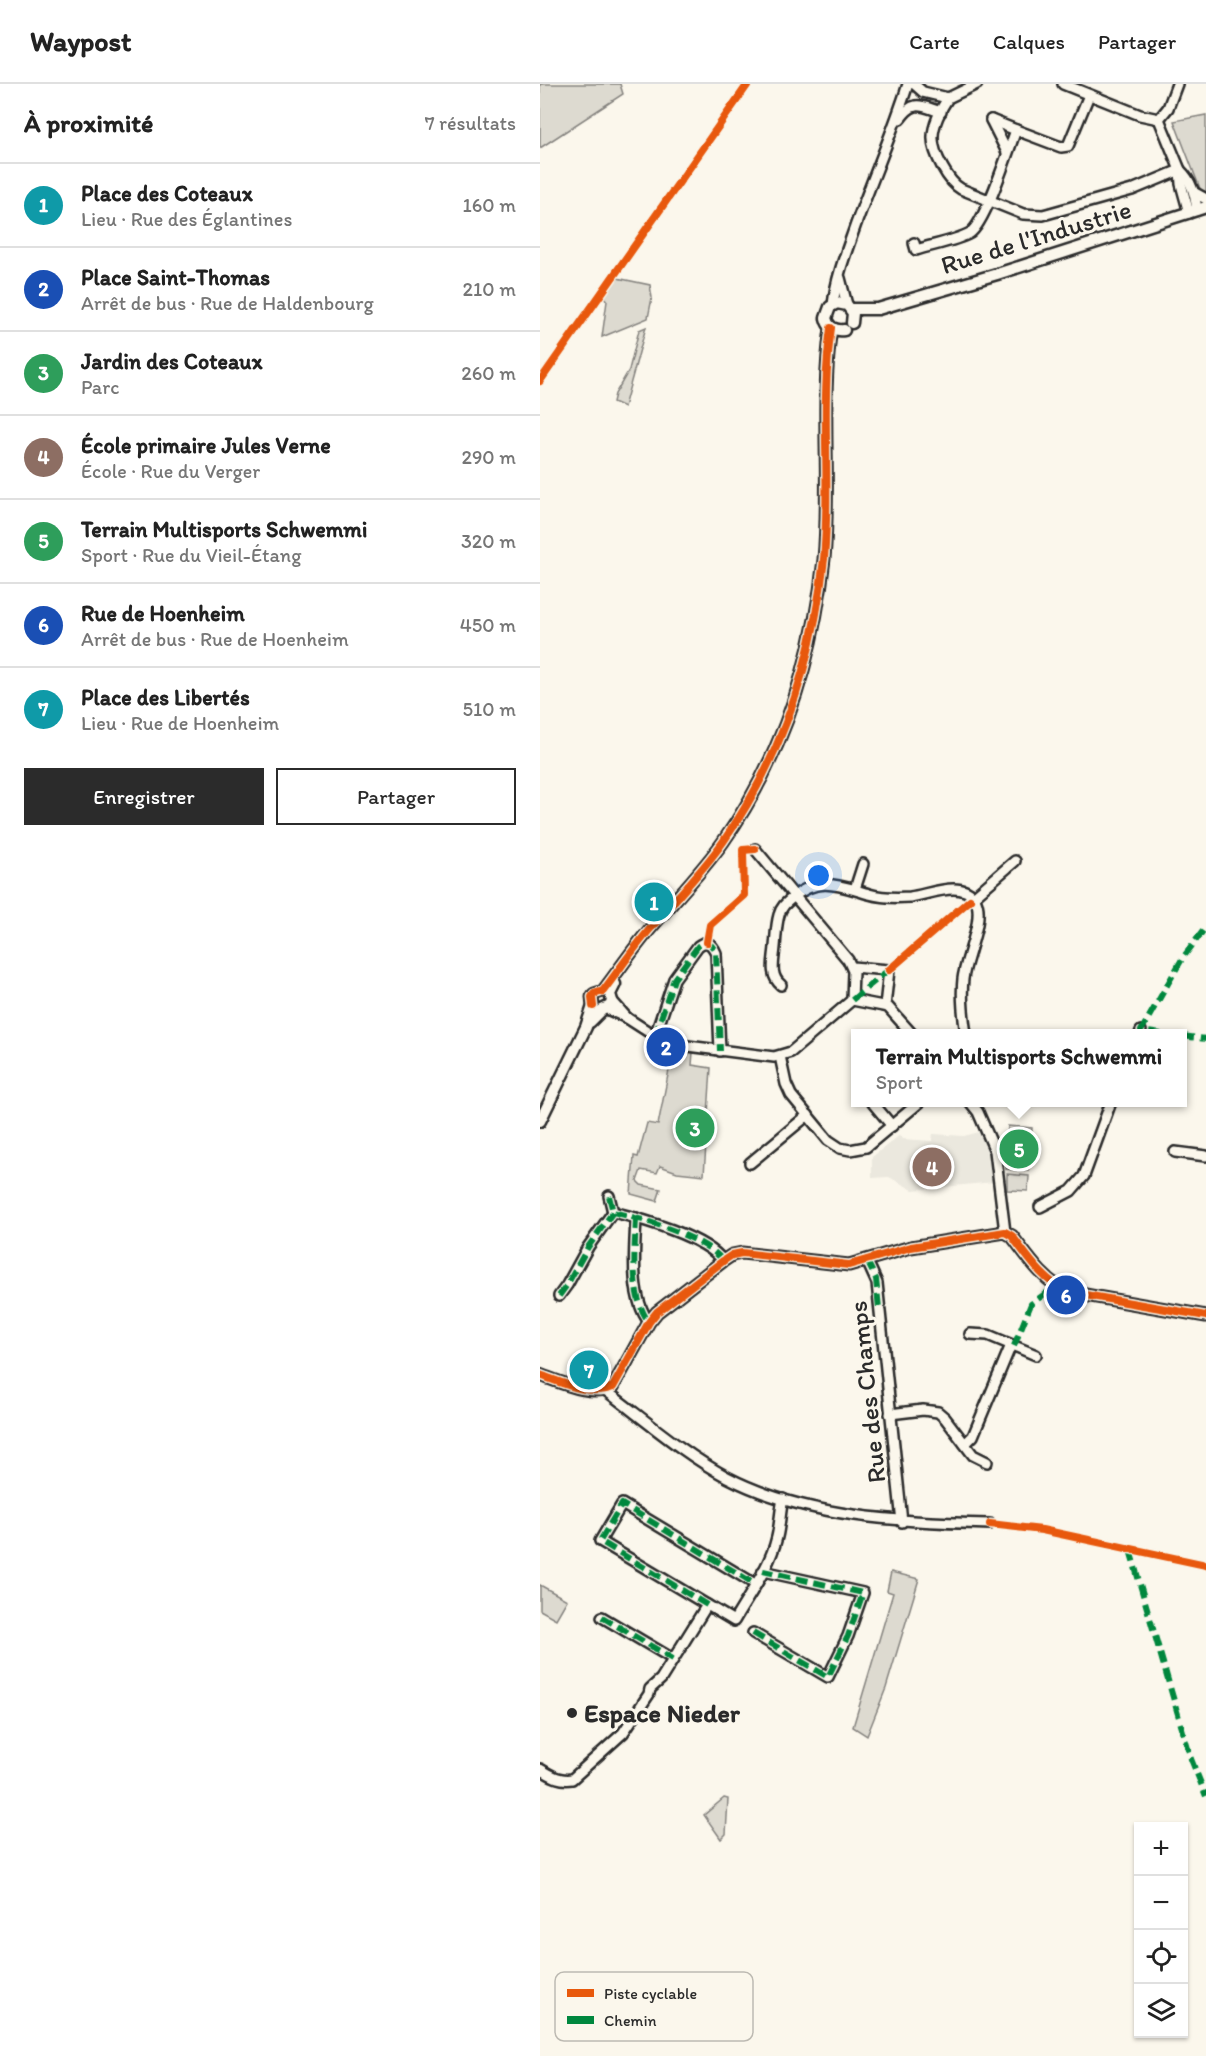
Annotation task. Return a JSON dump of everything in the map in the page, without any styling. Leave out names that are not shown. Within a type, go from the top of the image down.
[{"type":"street","points":[[540,1121],[586,1027],[604,1002],[622,967],[649,930],[713,856],[735,825],[768,765],[795,699],[809,654],[824,560],[828,488],[828,358],[831,328],[826,314],[833,304],[839,274],[908,84]]},
{"type":"street","points":[[914,84],[923,92],[948,98]]},
{"type":"street","points":[[976,84],[948,98],[934,131],[933,141],[946,175],[956,186],[989,200],[1023,214],[1035,216],[1050,214],[1132,190],[1180,170]]},
{"type":"street","points":[[1063,84],[1140,115],[1159,119]]},
{"type":"street","points":[[1159,119],[1168,108],[1177,84]]},
{"type":"street","points":[[1007,152],[991,120],[1054,145],[1068,146],[1089,95]]},
{"type":"street","points":[[895,125],[911,106],[922,106],[941,112]]},
{"type":"street","points":[[1159,119],[1180,170],[1181,184],[1197,210]]},
{"type":"street","points":[[914,243],[916,250],[967,234],[977,225],[1016,130]]},
{"type":"street","points":[[1180,170],[1195,193],[1197,210]]},
{"type":"street","points":[[1195,193],[1206,199]]},
{"type":"street","name":"Rue de l'Industrie","points":[[848,326],[878,309],[997,274],[1197,210]]},
{"type":"street","points":[[828,358],[835,341],[853,316],[839,274]]},
{"type":"street","points":[[833,304],[849,307]]},
{"type":"street","name":"Rue de l'Industrie","points":[[849,307],[878,309]]},
{"type":"street","points":[[831,328],[848,326]]},
{"type":"street","points":[[604,1002],[655,1036],[672,1044],[780,1056],[791,1052],[852,1000],[852,967],[848,960],[755,849]]},
{"type":"street","points":[[972,898],[1015,861]]},
{"type":"street","points":[[855,889],[863,864]]},
{"type":"street","points":[[782,985],[777,981],[773,970],[778,919],[782,907],[809,887],[829,884],[897,898],[960,890],[972,898],[977,909],[976,926],[966,959],[963,981],[962,1005],[965,1029]]},
{"type":"street","points":[[655,1036],[674,979],[703,942],[711,944],[716,953],[720,1051]]},
{"type":"street","points":[[852,967],[888,970],[885,1006]]},
{"type":"street","points":[[852,1000],[885,1006],[892,1010],[908,1029]]},
{"type":"street","points":[[780,1056],[789,1092],[828,1140],[836,1146],[856,1150],[866,1147],[914,1107]]},
{"type":"street","points":[[876,1107],[892,1126]]},
{"type":"street","points":[[974,1107],[995,1151],[1005,1232]]},
{"type":"street","points":[[1040,1207],[1071,1191],[1084,1176],[1109,1107]]},
{"type":"street","points":[[750,1163],[808,1115]]},
{"type":"street","points":[[1175,1152],[1206,1156]]},
{"type":"street","points":[[559,1296],[588,1247],[613,1212],[609,1196]]},
{"type":"street","points":[[613,1212],[656,1224],[713,1249],[723,1261]]},
{"type":"street","points":[[636,1218],[637,1293],[642,1311],[649,1322]]},
{"type":"street","points":[[540,1375],[582,1389],[605,1390],[613,1386],[619,1380],[649,1322],[662,1307],[732,1255],[747,1253],[839,1265],[854,1264],[911,1247],[1005,1232],[1012,1236],[1046,1278],[1068,1292],[1206,1316]]},
{"type":"street","name":"Rue des Champs","points":[[867,1261],[877,1283],[902,1522]]},
{"type":"street","points":[[970,1334],[988,1335],[1036,1355]]},
{"type":"street","points":[[964,1444],[973,1436],[1011,1345]]},
{"type":"street","points":[[605,1390],[694,1456],[726,1476],[783,1499],[868,1518],[902,1522],[990,1524]]},
{"type":"street","points":[[890,1414],[923,1410],[938,1412],[973,1455],[987,1462]]},
{"type":"street","points":[[755,1584],[622,1503],[600,1541],[734,1621],[763,1571],[777,1539],[783,1499]]},
{"type":"street","points":[[753,1633],[828,1677],[848,1636],[863,1593],[763,1571]]},
{"type":"street","points":[[540,1768],[563,1781],[572,1779],[623,1733],[650,1689],[661,1679],[707,1605]]},
{"type":"street","points":[[602,1617],[673,1659]]},
{"type":"shaded area","points":[[540,84],[620,84],[623,94],[540,148]]},
{"type":"shaded area","points":[[1206,115],[1206,204],[1174,121]]},
{"type":"shaded area","points":[[617,278],[650,285],[652,298],[648,318],[602,337],[607,301],[604,297]]},
{"type":"shaded area","points":[[646,327],[624,407],[613,402],[615,394],[629,370],[639,330]]},
{"type":"shaded area","points":[[673,1050],[693,1052],[692,1065],[711,1068],[704,1175],[677,1172],[660,1166],[657,1173],[641,1170],[637,1181],[641,1185],[661,1189],[657,1201],[631,1194],[634,1156],[638,1157],[647,1123],[658,1125]]},
{"type":"shaded area","points":[[1008,1126],[1032,1128],[1029,1171],[1006,1169]]},
{"type":"shaded area","points":[[983,1131],[991,1156],[994,1182],[913,1190],[889,1177],[872,1178],[872,1157],[900,1135],[903,1139],[932,1141],[933,1134],[964,1136]]},
{"type":"shaded area","points":[[1007,1174],[1029,1176],[1028,1191],[1007,1190]]},
{"type":"shaded area","points":[[891,1572],[919,1579],[886,1688],[867,1736],[853,1727],[893,1593],[887,1591]]},
{"type":"shaded area","points":[[540,1585],[567,1600],[556,1619],[540,1610]]},
{"type":"shaded area","points":[[724,1798],[728,1799],[726,1834],[721,1839],[704,1815]]},
{"type":"marked path","points":[[1142,1029],[1182,959],[1206,927]]},
{"type":"marked path","points":[[655,1036],[674,979],[698,946],[707,943],[716,953],[720,1051]]},
{"type":"marked path","points":[[852,1000],[893,966]]},
{"type":"marked path","points":[[1187,1037],[1206,1039]]},
{"type":"marked path","points":[[609,1196],[613,1212],[656,1224],[688,1237],[715,1252],[723,1261]]},
{"type":"marked path","points":[[559,1296],[588,1247],[613,1212]]},
{"type":"marked path","points":[[636,1218],[634,1258],[636,1286],[638,1299],[649,1322]]},
{"type":"marked path","points":[[867,1261],[876,1279],[879,1308]]},
{"type":"marked path","points":[[1014,1346],[1031,1304],[1056,1286]]},
{"type":"marked path","points":[[707,1605],[600,1541],[622,1504],[755,1584]]},
{"type":"marked path","points":[[1130,1550],[1191,1759],[1206,1796]]},
{"type":"marked path","points":[[753,1633],[828,1677],[848,1636],[863,1593],[763,1571]]},
{"type":"marked path","points":[[602,1617],[673,1659]]},
{"type":"cycle path","points":[[540,381],[748,84]]},
{"type":"cycle path","points":[[593,1006],[594,994],[603,991],[644,937],[723,842],[762,777],[792,707],[812,634],[824,559],[826,385],[831,328]]},
{"type":"cycle path","points":[[707,942],[710,925],[744,895],[743,850],[755,849]]},
{"type":"cycle path","points":[[889,970],[970,900]]},
{"type":"cycle path","points":[[540,1375],[585,1389],[613,1387],[649,1322],[657,1312],[723,1261],[732,1255],[742,1253],[849,1265],[911,1247],[1005,1232],[1012,1236],[1051,1282],[1068,1292],[1206,1316]]},
{"type":"cycle path","points":[[990,1524],[1042,1530],[1206,1565]]},
{"type":"place","name":"Place des Coteaux","points":[[654,902]]},
{"type":"place","name":"Place Saint-Thomas","points":[[666,1047]]},
{"type":"place","name":"Jardin des Coteaux","points":[[695,1128]]},
{"type":"place","name":"Terrain Multisports Schwemmi","points":[[1019,1149]]},
{"type":"place","name":"École primaire Jules Verne","points":[[932,1167]]},
{"type":"place","name":"Rue de Hoenheim","points":[[1066,1295]]},
{"type":"place","name":"Place des Libertés","points":[[589,1370]]},
{"type":"place","name":"Espace Nieder","points":[[572,1713]]}]
